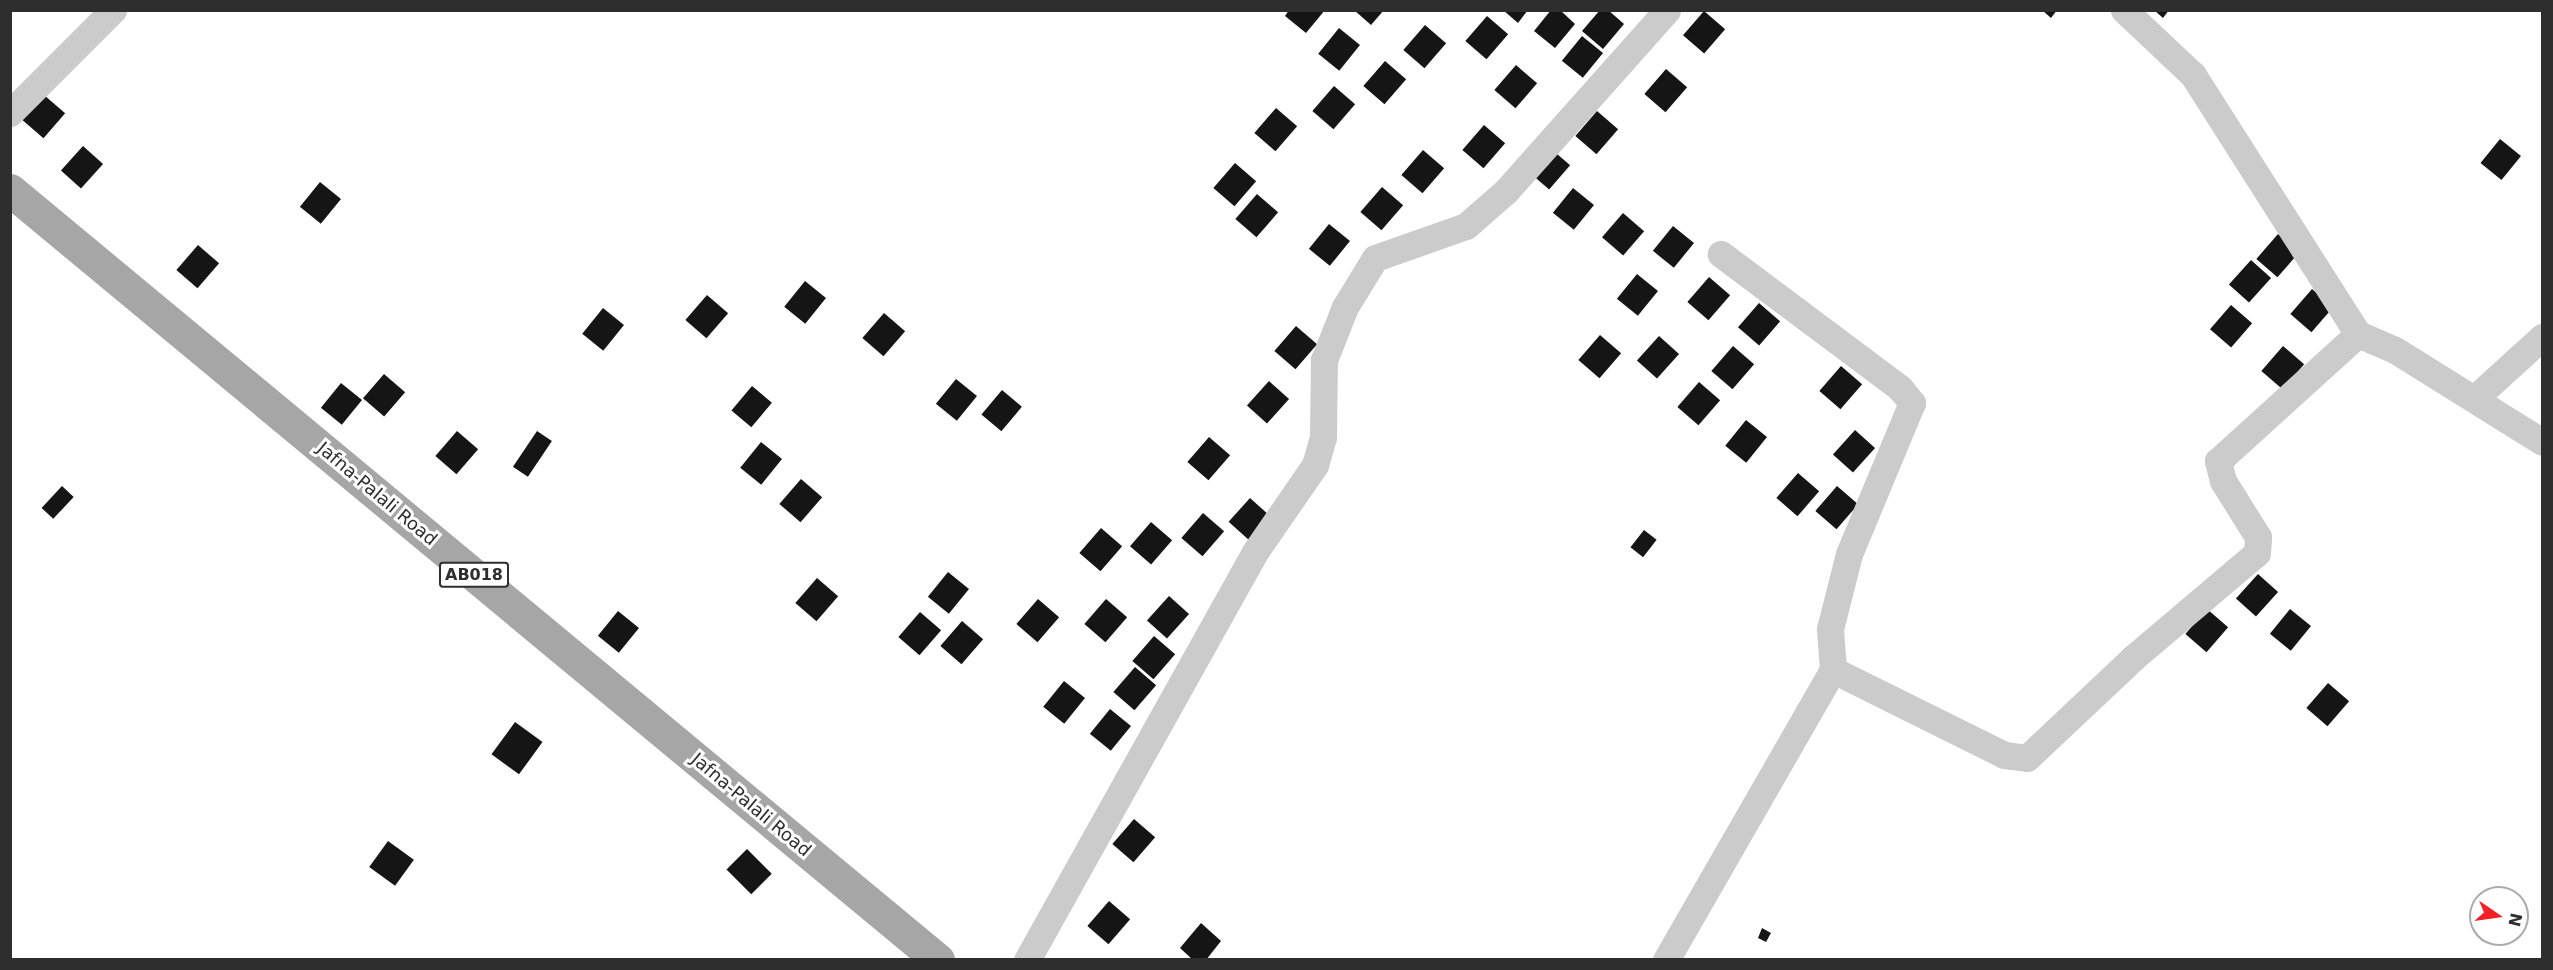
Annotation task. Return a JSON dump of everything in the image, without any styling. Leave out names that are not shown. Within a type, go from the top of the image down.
[{"type":"main road","name":"Jafna-Palali Road","points":[[10,190],[938,960]]},
{"type":"street","points":[[10,114],[113,10]]},
{"type":"street","points":[[1027,960],[1255,552],[1315,465],[1323,437],[1324,360],[1345,307],[1375,258],[1466,226],[1506,191],[1667,10]]},
{"type":"street","points":[[2124,10],[2193,75],[2358,334],[2395,350],[2542,442]]},
{"type":"street","points":[[1666,960],[1833,670],[1830,629],[1849,554],[1912,404],[1900,388],[1721,254]]},
{"type":"street","points":[[1833,670],[2004,754],[2027,758],[2133,658],[2257,553],[2258,537],[2223,481],[2218,461],[2358,334]]},
{"type":"street","points":[[2475,398],[2542,337]]},
{"type":"building","points":[[1289,10],[1325,10],[1306,33],[1285,16]]},
{"type":"building","points":[[1354,10],[1384,10],[1371,25]]},
{"type":"building","points":[[1503,10],[1528,10],[1518,23]]},
{"type":"building","points":[[1551,10],[1560,10],[1575,24],[1555,48],[1534,31]]},
{"type":"building","points":[[1600,10],[1608,10],[1624,24],[1603,49],[1582,31]]},
{"type":"building","points":[[2042,10],[2057,10],[2051,18]]},
{"type":"building","points":[[2154,10],[2169,10],[2163,18]]},
{"type":"building","points":[[1704,11],[1725,29],[1704,54],[1683,35]]},
{"type":"building","points":[[1487,16],[1508,34],[1486,59],[1465,41]]},
{"type":"building","points":[[1425,25],[1446,43],[1424,68],[1403,50]]},
{"type":"building","points":[[1339,28],[1360,45],[1339,71],[1318,54]]},
{"type":"building","points":[[1582,36],[1603,53],[1583,78],[1562,61]]},
{"type":"building","points":[[1385,61],[1406,79],[1384,104],[1363,86]]},
{"type":"building","points":[[1516,65],[1537,83],[1515,108],[1494,90]]},
{"type":"building","points":[[1666,69],[1687,87],[1665,112],[1644,94]]},
{"type":"building","points":[[1334,86],[1355,104],[1333,129],[1312,111]]},
{"type":"building","points":[[44,95],[65,113],[43,138],[22,120]]},
{"type":"building","points":[[1276,108],[1297,126],[1275,151],[1254,133]]},
{"type":"building","points":[[1597,111],[1618,129],[1596,154],[1575,136]]},
{"type":"building","points":[[1484,125],[1505,143],[1483,168],[1462,150]]},
{"type":"building","points":[[2500,139],[2521,156],[2501,180],[2480,163]]},
{"type":"building","points":[[83,146],[103,164],[81,189],[61,171]]},
{"type":"building","points":[[1549,147],[1570,165],[1549,190],[1528,171]]},
{"type":"building","points":[[1423,150],[1444,168],[1422,193],[1401,175]]},
{"type":"building","points":[[1235,163],[1256,181],[1234,206],[1213,188]]},
{"type":"building","points":[[320,182],[341,199],[321,224],[300,207]]},
{"type":"building","points":[[1382,187],[1403,205],[1381,230],[1360,212]]},
{"type":"building","points":[[1573,188],[1594,205],[1574,230],[1553,213]]},
{"type":"building","points":[[1257,194],[1278,212],[1256,237],[1235,219]]},
{"type":"building","points":[[1623,213],[1644,231],[1623,256],[1602,237]]},
{"type":"building","points":[[1329,224],[1350,241],[1330,266],[1309,249]]},
{"type":"building","points":[[1673,226],[1694,243],[1674,268],[1653,251]]},
{"type":"building","points":[[2278,234],[2299,252],[2277,277],[2256,259]]},
{"type":"building","points":[[198,245],[219,263],[197,288],[176,270]]},
{"type":"building","points":[[2251,260],[2271,278],[2249,303],[2229,285]]},
{"type":"building","points":[[1637,274],[1658,291],[1638,316],[1617,299]]},
{"type":"building","points":[[1709,277],[1730,295],[1708,320],[1687,302]]},
{"type":"building","points":[[805,281],[826,298],[805,324],[784,307]]},
{"type":"building","points":[[2312,289],[2333,307],[2311,332],[2290,314]]},
{"type":"building","points":[[707,295],[728,313],[706,338],[685,320]]},
{"type":"building","points":[[1759,303],[1780,321],[1759,346],[1738,327]]},
{"type":"building","points":[[2231,305],[2252,323],[2231,348],[2210,329]]},
{"type":"building","points":[[603,308],[624,325],[603,351],[582,334]]},
{"type":"building","points":[[884,313],[905,331],[883,356],[862,338]]},
{"type":"building","points":[[1296,326],[1317,344],[1295,369],[1274,351]]},
{"type":"building","points":[[1600,335],[1621,353],[1599,378],[1578,360]]},
{"type":"building","points":[[1659,336],[1679,354],[1657,379],[1637,361]]},
{"type":"building","points":[[1733,346],[1754,364],[1732,389],[1711,371]]},
{"type":"building","points":[[2283,346],[2304,364],[2282,389],[2261,371]]},
{"type":"building","points":[[1841,366],[1862,384],[1840,409],[1819,391]]},
{"type":"building","points":[[384,374],[405,392],[384,417],[363,398]]},
{"type":"building","points":[[956,379],[977,396],[957,421],[936,404]]},
{"type":"building","points":[[1269,381],[1289,399],[1267,424],[1247,406]]},
{"type":"building","points":[[1699,382],[1720,400],[1698,425],[1677,407]]},
{"type":"building","points":[[341,383],[362,400],[342,425],[321,408]]},
{"type":"building","points":[[752,386],[772,403],[751,427],[731,411]]},
{"type":"building","points":[[1002,390],[1022,407],[1001,431],[981,415]]},
{"type":"building","points":[[1746,420],[1767,437],[1746,463],[1725,446]]},
{"type":"building","points":[[1855,430],[1875,448],[1853,473],[1833,455]]},
{"type":"building","points":[[457,431],[478,449],[456,474],[435,456]]},
{"type":"building","points":[[537,431],[552,441],[528,477],[513,467]]},
{"type":"building","points":[[1209,437],[1230,455],[1208,480],[1187,462]]},
{"type":"building","points":[[761,442],[782,459],[761,485],[740,468]]},
{"type":"building","points":[[1798,473],[1819,491],[1797,516],[1776,498]]},
{"type":"building","points":[[801,479],[822,497],[800,522],[779,504]]},
{"type":"building","points":[[62,486],[74,497],[53,519],[42,508]]},
{"type":"building","points":[[1837,486],[1858,504],[1836,529],[1815,511]]},
{"type":"building","points":[[1250,498],[1270,516],[1249,540],[1229,522]]},
{"type":"building","points":[[1203,513],[1224,531],[1202,556],[1181,538]]},
{"type":"building","points":[[1151,522],[1172,540],[1151,565],[1130,546]]},
{"type":"building","points":[[1101,528],[1122,546],[1100,571],[1079,553]]},
{"type":"building","points":[[1644,530],[1657,540],[1643,557],[1630,547]]},
{"type":"building","points":[[948,572],[969,589],[949,614],[928,597]]},
{"type":"building","points":[[2258,574],[2278,592],[2256,617],[2236,599]]},
{"type":"building","points":[[817,578],[838,596],[816,621],[795,603]]},
{"type":"building","points":[[1169,596],[1189,614],[1167,639],[1147,621]]},
{"type":"building","points":[[1038,599],[1059,617],[1037,642],[1016,624]]},
{"type":"building","points":[[1106,599],[1127,617],[1105,642],[1084,624]]},
{"type":"building","points":[[2207,609],[2228,627],[2206,652],[2185,634]]},
{"type":"building","points":[[2290,609],[2311,626],[2291,651],[2270,634]]},
{"type":"building","points":[[618,611],[639,628],[619,653],[598,636]]},
{"type":"building","points":[[920,612],[941,630],[919,655],[898,637]]},
{"type":"building","points":[[962,621],[983,639],[961,664],[940,646]]},
{"type":"building","points":[[1154,636],[1175,654],[1153,679],[1132,661]]},
{"type":"building","points":[[1135,667],[1156,685],[1134,710],[1113,692]]},
{"type":"building","points":[[1064,681],[1085,698],[1064,724],[1043,707]]},
{"type":"building","points":[[2328,683],[2349,701],[2327,726],[2306,708]]},
{"type":"building","points":[[1110,709],[1131,726],[1111,751],[1090,734]]},
{"type":"building","points":[[515,722],[543,742],[519,774],[491,754]]},
{"type":"building","points":[[1134,819],[1155,837],[1133,862],[1112,844]]},
{"type":"building","points":[[388,841],[414,860],[395,886],[369,867]]},
{"type":"building","points":[[747,849],[772,874],[751,894],[726,870]]},
{"type":"building","points":[[1109,901],[1130,919],[1108,944],[1087,926]]},
{"type":"building","points":[[1201,923],[1221,941],[1206,960],[1193,960],[1180,948]]},
{"type":"building","points":[[1762,928],[1771,933],[1766,942],[1758,938]]}]
